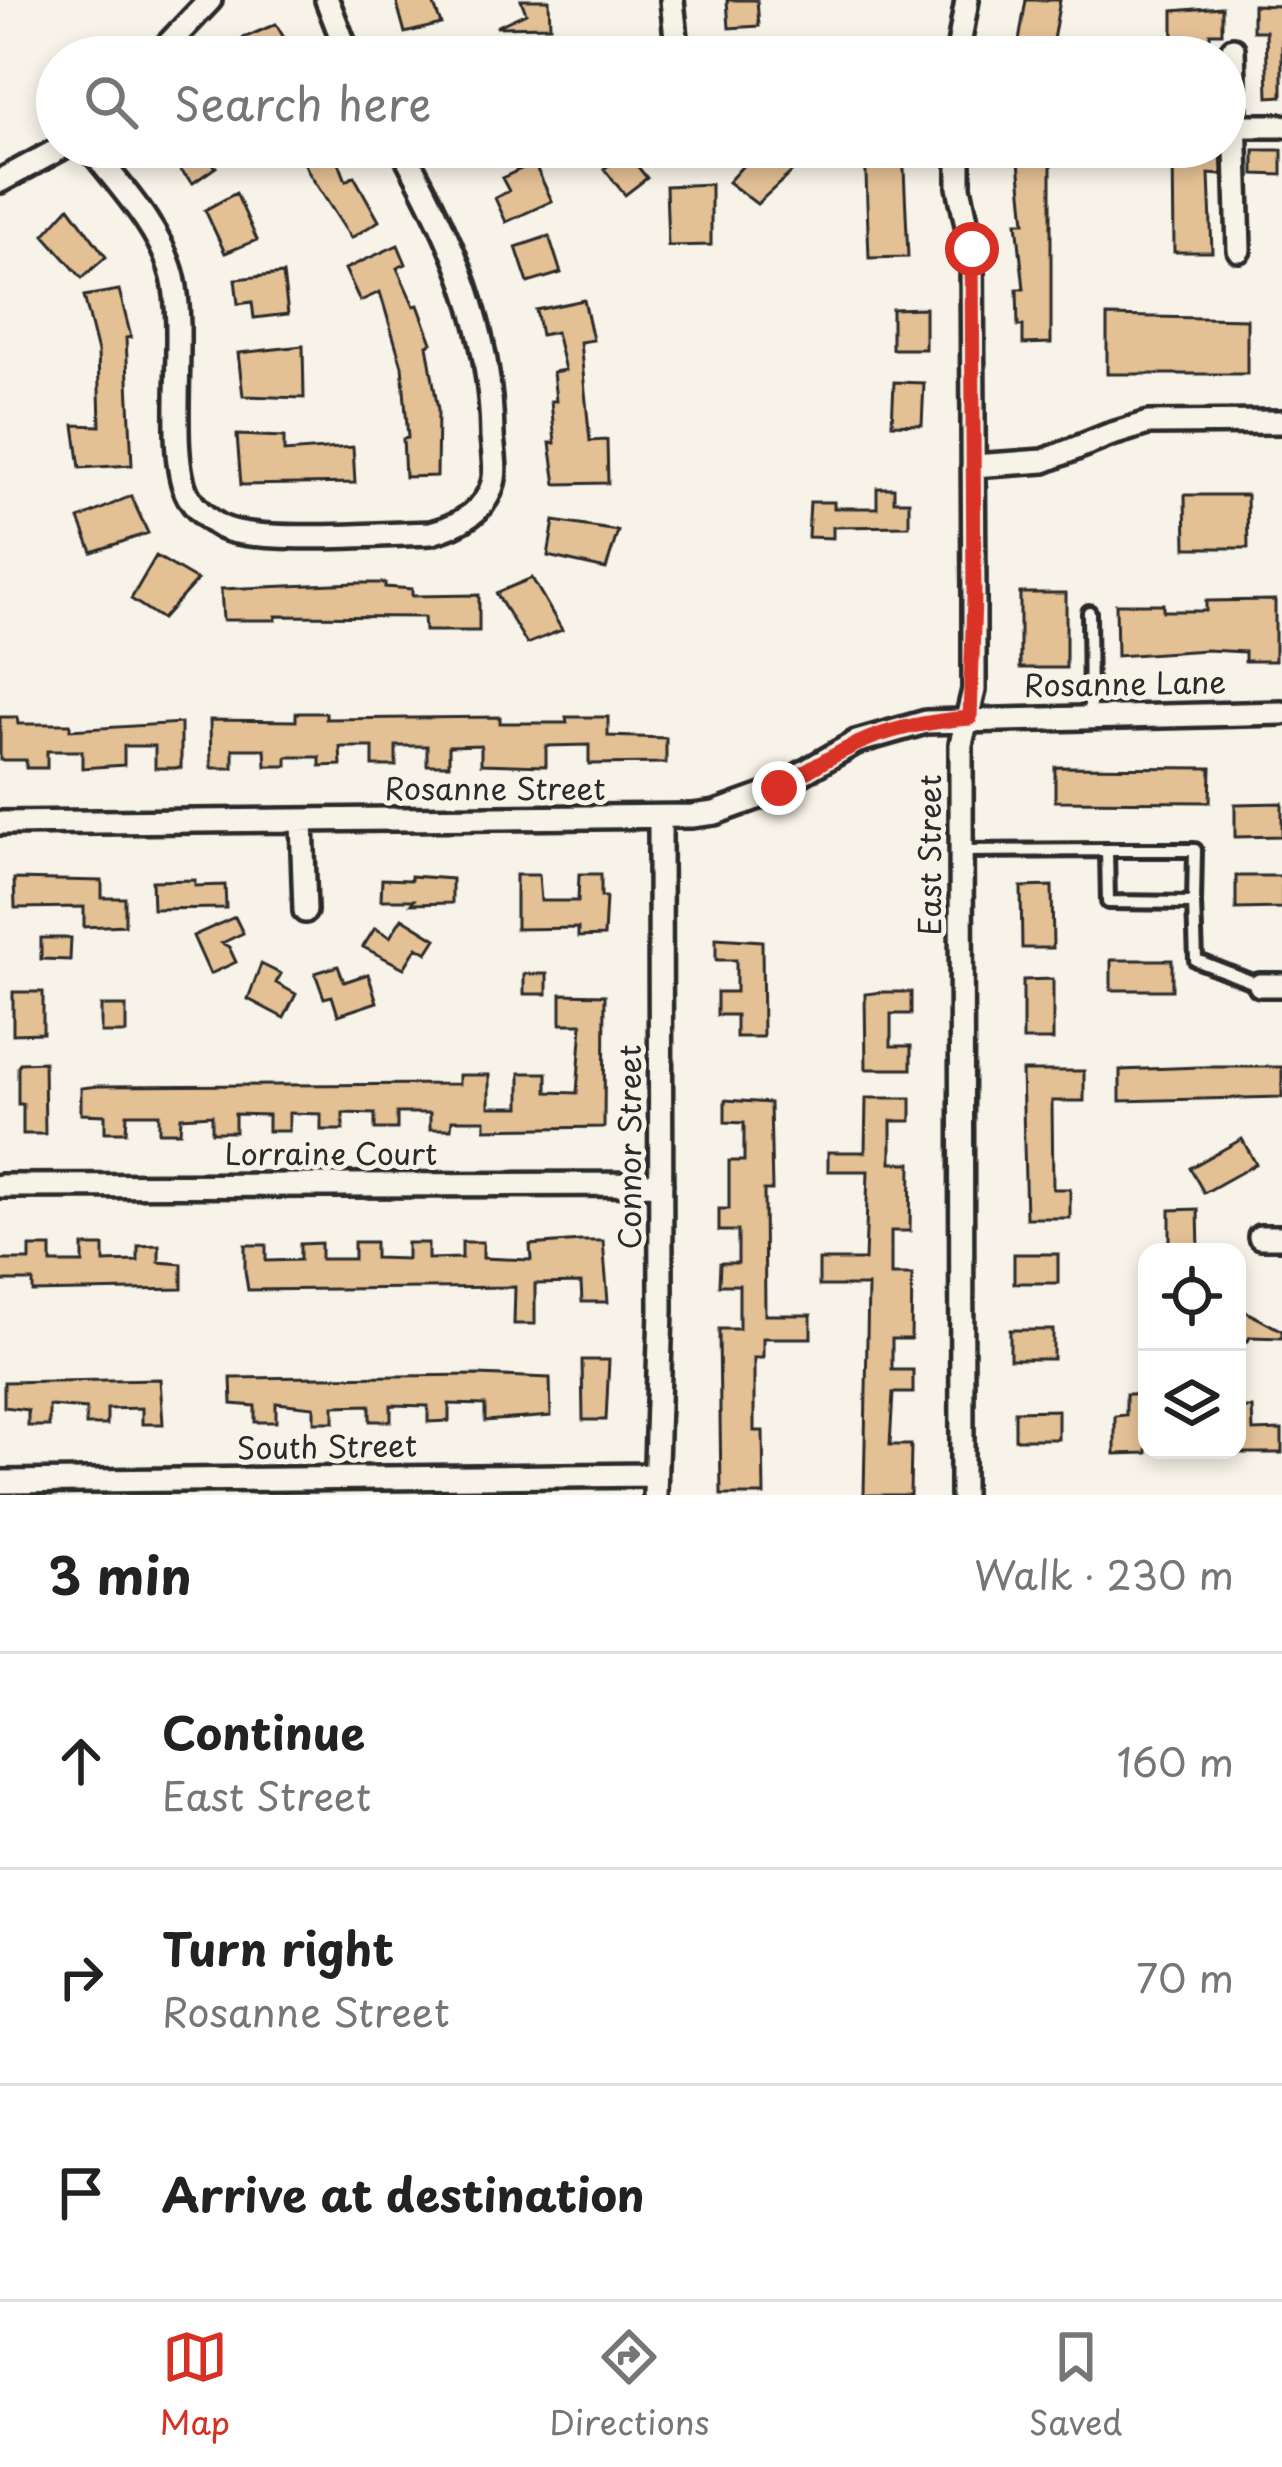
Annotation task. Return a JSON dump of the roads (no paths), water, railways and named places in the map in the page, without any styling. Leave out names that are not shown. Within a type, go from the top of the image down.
[{"type":"street","points":[[176,36],[210,0]]},
{"type":"street","points":[[327,0],[341,36]]},
{"type":"street","points":[[672,0],[676,36]]},
{"type":"street","points":[[961,36],[967,0]]},
{"type":"street","points":[[1246,126],[1282,125]]},
{"type":"street","points":[[0,181],[36,162]]},
{"type":"street","points":[[106,168],[142,214],[172,274],[179,330],[180,469],[187,495],[200,512],[224,528],[276,535],[431,533],[458,526],[478,509],[493,483],[492,403],[480,327],[445,225],[413,168]]},
{"type":"street","name":"East Street","points":[[959,168],[972,249],[974,689],[961,744],[962,1495]]},
{"type":"street","points":[[1233,168],[1239,250]]},
{"type":"street","points":[[973,466],[1045,461],[1148,423],[1282,422]]},
{"type":"street","name":"Rosanne Lane","points":[[970,718],[1282,713]]},
{"type":"street","name":"Rosanne Street","points":[[0,823],[661,818],[715,813],[779,788],[877,734],[970,718]]},
{"type":"street","name":"Connor Street","points":[[655,1485],[662,1184],[661,818]]},
{"type":"street","points":[[302,821],[304,911]]},
{"type":"street","name":"Lorraine Court","points":[[0,1186],[662,1184]]},
{"type":"street","name":"South Street","points":[[0,1482],[655,1485]]},
{"type":"lane","points":[[1089,612],[1090,715]]},
{"type":"lane","points":[[1108,850],[1108,902],[1194,903]]},
{"type":"lane","points":[[961,851],[1195,850],[1196,960],[1271,985]]}]
